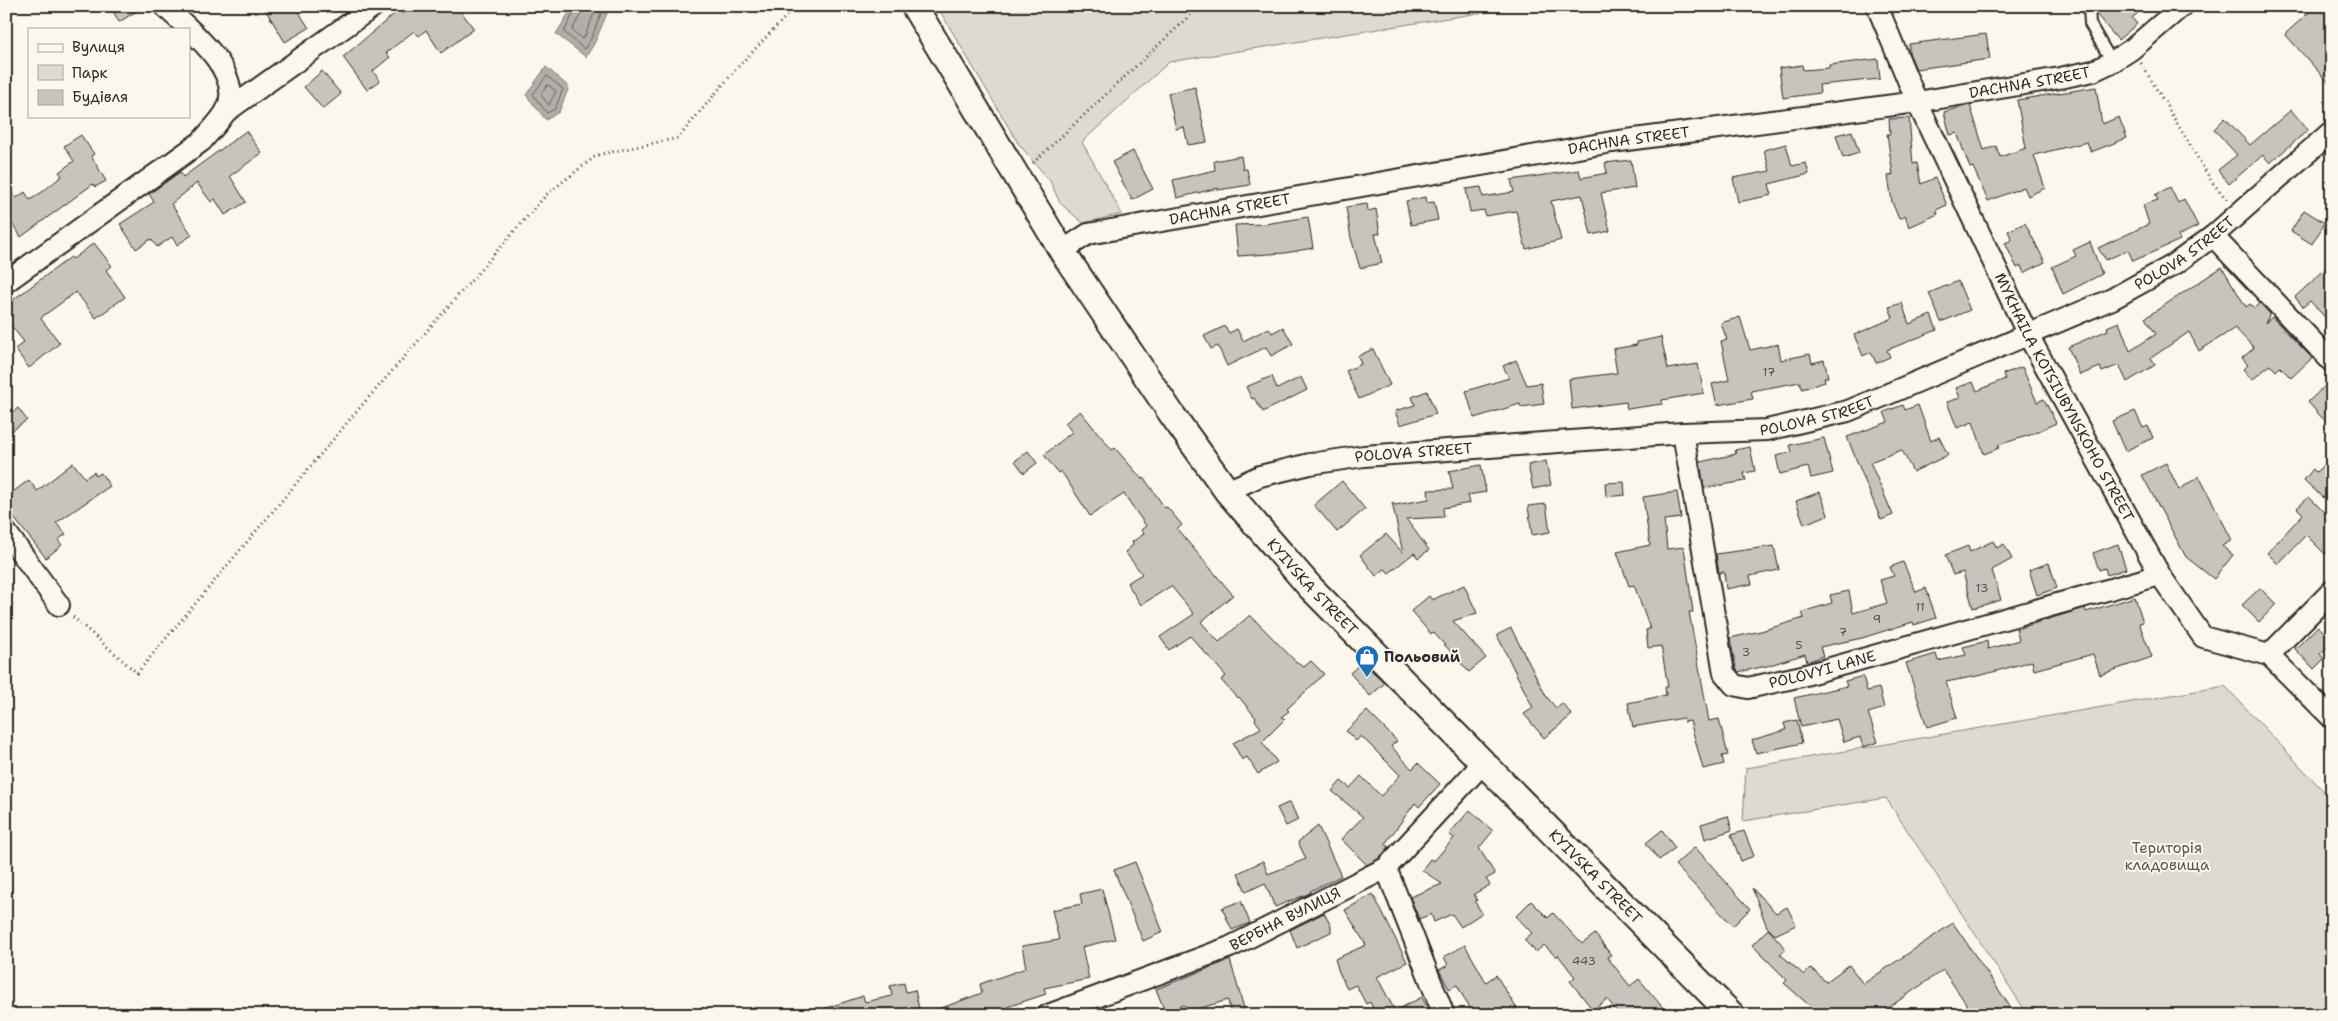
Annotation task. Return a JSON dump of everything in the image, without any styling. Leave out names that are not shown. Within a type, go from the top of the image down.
[{"type":"street","points":[[164,6],[189,28]]},
{"type":"street","points":[[6,282],[202,141],[227,111],[374,6]]},
{"type":"street","name":"KYIVSKA STREET","points":[[914,6],[1062,251],[1173,416],[1228,491],[1310,587],[1732,1015]]},
{"type":"street","name":"MYKHAILA KOTSIUBYNSKOHO STREET","points":[[1877,6],[1917,102],[2028,335],[2160,575],[2203,637],[2269,656],[2332,718]]},
{"type":"street","name":"DACHNA STREET","points":[[1062,251],[1088,234],[1612,142],[1917,102],[2093,71],[2132,49],[2182,6]]},
{"type":"street","points":[[190,29],[199,37],[226,73],[232,91],[227,111]]},
{"type":"street","name":"POLOVA STREET","points":[[1228,491],[1260,476],[1310,464],[1364,456],[1683,433],[1768,430],[1848,411],[2112,299],[2175,264],[2213,236],[2332,131]]},
{"type":"street","points":[[2213,236],[2332,362]]},
{"type":"street","name":"POLOVYI LANE","points":[[1683,433],[1688,472],[1724,673],[1734,685],[1748,688],[1802,676],[2160,575]]},
{"type":"street","points":[[6,532],[59,604]]},
{"type":"street","points":[[2269,656],[2332,592]]},
{"type":"street","name":"ВЕРБНА ВУЛИЦЯ","points":[[1048,1015],[1230,947],[1386,868],[1483,763]]},
{"type":"street","points":[[1386,868],[1444,1015]]},
{"type":"lane","points":[[2089,6],[2090,24],[2112,62]]},
{"type":"path","points":[[59,604],[137,673],[277,504],[546,194],[597,155],[678,138],[736,69],[796,6]]},
{"type":"path","points":[[1018,177],[1200,6]]},
{"type":"path","points":[[2132,49],[2212,182],[2238,214]]},
{"type":"green space","points":[[937,6],[1524,6],[1169,62],[1082,142],[1122,214],[1083,223],[1060,203],[1050,181],[1018,143]]},
{"type":"green space","name":"Територія кладовища","points":[[2225,686],[2332,800],[2332,1015],[2028,1015],[1886,798],[1743,821],[1746,768]]},
{"type":"water","points":[[573,6],[610,6],[595,42],[586,57],[556,34]]},
{"type":"water","points":[[546,67],[569,87],[559,112],[546,120],[526,95]]},
{"type":"building","points":[[110,6],[145,6],[119,22]]},
{"type":"building","points":[[263,6],[295,6],[309,28],[285,42]]},
{"type":"building","points":[[412,6],[457,6],[474,29],[441,53],[426,30],[419,36],[414,31],[386,53],[390,57],[373,71],[380,81],[367,90],[343,57],[399,10],[402,14]]},
{"type":"building","points":[[2096,6],[2146,6],[2132,18],[2137,24],[2118,40],[2096,14]]},
{"type":"building","points":[[2316,6],[2332,6],[2332,87],[2285,34]]},
{"type":"building","points":[[1986,34],[1990,59],[1916,69],[1909,53],[1909,44]]},
{"type":"building","points":[[1878,59],[1880,79],[1819,85],[1820,93],[1783,98],[1779,68],[1802,65],[1803,70],[1829,68],[1829,65]]},
{"type":"building","points":[[322,71],[341,94],[323,109],[304,87]]},
{"type":"building","points":[[1195,87],[1207,142],[1188,145],[1184,127],[1176,129],[1168,93]]},
{"type":"building","points":[[2096,87],[2102,124],[2119,117],[2127,138],[2091,152],[2087,142],[2034,155],[2045,188],[2028,196],[2024,187],[1988,201],[1973,167],[1970,168],[1957,133],[1950,135],[1944,112],[1970,105],[1984,150],[1996,146],[2000,157],[2026,148],[2017,100]]},
{"type":"building","points":[[2291,110],[2308,130],[2270,163],[2263,155],[2229,184],[2218,170],[2237,155],[2214,129],[2225,118],[2250,145]]},
{"type":"building","points":[[1909,118],[1913,164],[1917,163],[1921,184],[1935,178],[1947,205],[1936,210],[1938,214],[1909,227],[1905,216],[1899,219],[1892,202],[1888,176],[1893,175],[1887,134],[1890,134],[1889,119]]},
{"type":"building","points":[[246,131],[262,153],[230,176],[246,202],[225,215],[215,199],[211,202],[197,183],[171,204],[192,235],[177,245],[172,237],[157,247],[151,239],[136,249],[120,224],[154,202],[149,194],[180,172],[183,177]]},
{"type":"building","points":[[1852,131],[1859,153],[1843,158],[1836,135]]},
{"type":"building","points":[[81,135],[94,154],[91,156],[106,181],[95,187],[93,184],[21,237],[6,214],[6,186],[16,198],[25,192],[30,200],[42,192],[62,176],[59,172],[74,161],[64,146]]},
{"type":"building","points":[[1786,144],[1792,166],[1806,163],[1809,174],[1769,184],[1772,195],[1738,202],[1733,178],[1770,171],[1764,150]]},
{"type":"building","points":[[1133,151],[1153,189],[1132,200],[1112,162]]},
{"type":"building","points":[[1241,156],[1243,169],[1247,169],[1250,185],[1218,190],[1218,188],[1177,198],[1173,180],[1215,170],[1214,161]]},
{"type":"building","points":[[1631,160],[1635,188],[1601,193],[1610,231],[1591,235],[1582,195],[1551,201],[1561,240],[1526,249],[1516,211],[1485,216],[1484,210],[1470,212],[1466,189],[1481,187],[1483,197],[1514,192],[1511,180],[1579,170],[1581,178],[1607,173],[1605,163]]},
{"type":"building","points":[[2170,187],[2178,203],[2184,199],[2198,226],[2178,236],[2180,240],[2133,261],[2128,250],[2106,260],[2098,248],[2149,224],[2143,205],[2158,200],[2155,195]]},
{"type":"building","points":[[1425,197],[1426,203],[1434,202],[1438,220],[1411,225],[1406,201]]},
{"type":"building","points":[[1367,204],[1368,211],[1376,209],[1380,234],[1375,234],[1382,263],[1360,268],[1351,238],[1346,207]]},
{"type":"building","points":[[2304,210],[2325,223],[2312,244],[2291,231]]},
{"type":"building","points":[[1308,217],[1313,248],[1285,253],[1238,256],[1235,225],[1265,224]]},
{"type":"building","points":[[2025,223],[2045,262],[2024,273],[2021,266],[2017,268],[2005,243],[2012,240],[2008,231]]},
{"type":"building","points":[[2090,242],[2102,274],[2063,294],[2052,267],[2076,256],[2073,250]]},
{"type":"building","points":[[94,243],[112,266],[106,270],[125,297],[96,318],[76,292],[43,316],[41,319],[60,343],[29,368],[15,349],[24,342],[6,319],[6,305],[71,257],[73,259]]},
{"type":"building","points":[[2332,263],[2332,325],[2310,301],[2303,307],[2295,297]]},
{"type":"building","points":[[2222,267],[2246,307],[2250,304],[2254,308],[2260,303],[2270,314],[2265,323],[2272,317],[2312,358],[2291,378],[2280,367],[2276,371],[2270,365],[2252,380],[2243,369],[2248,365],[2242,358],[2254,348],[2235,328],[2199,351],[2189,332],[2151,358],[2155,365],[2127,382],[2119,365],[2102,372],[2100,367],[2080,375],[2068,347],[2108,330],[2107,327],[2119,322],[2130,351],[2156,334],[2145,318]]},
{"type":"building","points":[[1958,281],[1970,310],[1941,322],[1929,293]]},
{"type":"building","points":[[1902,303],[1909,324],[1931,315],[1937,330],[1887,350],[1890,357],[1876,363],[1871,352],[1863,356],[1854,335],[1893,318],[1889,307]]},
{"type":"building","points":[[1740,317],[1750,350],[1778,344],[1781,360],[1810,354],[1812,363],[1824,360],[1828,377],[1824,378],[1825,382],[1802,389],[1800,382],[1751,391],[1753,399],[1717,405],[1712,384],[1729,380],[1721,341],[1727,340],[1721,323]]},
{"type":"building","points":[[1225,326],[1229,333],[1237,329],[1243,341],[1269,328],[1272,333],[1283,327],[1293,344],[1271,356],[1266,347],[1227,366],[1218,346],[1211,349],[1204,336]]},
{"type":"building","points":[[1661,337],[1668,369],[1698,364],[1704,393],[1662,400],[1662,404],[1627,409],[1626,402],[1572,409],[1569,379],[1617,373],[1613,349],[1637,345],[1637,342]]},
{"type":"building","points":[[1373,349],[1390,385],[1359,399],[1346,371],[1361,364],[1358,356]]},
{"type":"building","points":[[1516,360],[1527,385],[1541,383],[1544,404],[1521,407],[1520,404],[1474,418],[1466,391],[1509,378],[1503,366]]},
{"type":"building","points":[[2022,367],[2037,402],[2044,399],[2056,423],[2030,435],[1998,445],[1999,448],[1984,454],[1973,422],[1957,428],[1947,402],[1960,398],[1956,388],[1973,382],[1977,391],[2005,379],[2003,374]]},
{"type":"building","points":[[1272,376],[1277,389],[1301,377],[1307,390],[1263,412],[1254,398],[1252,399],[1246,387]]},
{"type":"building","points":[[2332,379],[2332,413],[2324,420],[2308,402]]},
{"type":"building","points":[[1427,391],[1436,414],[1400,425],[1395,411],[1415,405],[1412,397]]},
{"type":"building","points":[[1903,405],[1905,410],[1918,405],[1931,441],[1939,437],[1948,455],[1913,472],[1902,450],[1870,462],[1893,515],[1881,520],[1847,437],[1888,422],[1884,412]]},
{"type":"building","points":[[18,408],[27,420],[6,435],[6,417]]},
{"type":"building","points":[[1080,411],[1112,450],[1115,448],[1142,479],[1144,478],[1165,508],[1167,507],[1182,525],[1177,529],[1233,595],[1201,622],[1219,642],[1250,615],[1297,663],[1304,667],[1311,661],[1324,674],[1287,709],[1289,711],[1281,717],[1285,719],[1262,742],[1277,762],[1258,774],[1247,757],[1242,760],[1233,743],[1261,728],[1255,720],[1256,718],[1239,697],[1237,698],[1221,680],[1226,676],[1190,636],[1169,650],[1160,637],[1194,614],[1171,586],[1141,605],[1127,583],[1142,574],[1125,552],[1133,545],[1132,542],[1144,534],[1141,530],[1146,526],[1124,494],[1090,516],[1061,471],[1058,473],[1044,455],[1072,432],[1065,423]]},
{"type":"building","points":[[2135,411],[2143,428],[2148,426],[2153,438],[2125,451],[2112,421]]},
{"type":"building","points":[[1824,438],[1833,473],[1811,478],[1808,467],[1780,474],[1776,456],[1792,452],[1790,445]]},
{"type":"building","points":[[1750,447],[1755,471],[1744,473],[1746,481],[1704,488],[1700,462],[1736,454],[1735,450]]},
{"type":"building","points":[[1028,451],[1037,463],[1024,473],[1015,461]]},
{"type":"building","points":[[2332,457],[2332,489],[2323,498],[2304,480],[2313,469],[2316,472]]},
{"type":"building","points":[[1546,461],[1551,485],[1533,489],[1528,465]]},
{"type":"building","points":[[73,463],[85,478],[94,472],[96,476],[101,473],[110,486],[56,523],[66,534],[58,540],[62,545],[46,558],[6,508],[6,497],[29,480],[37,491]]},
{"type":"building","points":[[2166,463],[2179,490],[2199,476],[2232,540],[2222,546],[2233,555],[2214,579],[2186,557],[2142,475]]},
{"type":"building","points":[[1481,465],[1486,492],[1468,495],[1470,503],[1443,508],[1444,517],[1406,519],[1429,550],[1418,558],[1414,553],[1389,573],[1385,569],[1376,576],[1360,555],[1386,534],[1403,553],[1392,502],[1395,505],[1429,499],[1428,490],[1453,489],[1449,471]]},
{"type":"building","points":[[1342,481],[1365,509],[1337,532],[1314,505]]},
{"type":"building","points":[[1624,482],[1625,495],[1606,497],[1605,483]]},
{"type":"building","points":[[1677,492],[1681,518],[1664,520],[1667,549],[1684,547],[1693,612],[1689,612],[1709,721],[1719,719],[1728,755],[1722,756],[1724,764],[1703,769],[1690,721],[1684,722],[1683,718],[1633,727],[1628,703],[1666,695],[1665,687],[1668,687],[1661,646],[1648,648],[1646,630],[1650,629],[1634,585],[1629,586],[1617,552],[1650,545],[1643,497]]},
{"type":"building","points":[[1820,492],[1828,515],[1804,524],[1796,501]]},
{"type":"building","points":[[2309,497],[2332,520],[2332,548],[2325,554],[2306,535],[2278,564],[2267,553],[2303,514],[2297,508]]},
{"type":"building","points":[[1546,504],[1550,532],[1532,535],[1528,506]]},
{"type":"building","points":[[1993,541],[1997,548],[2004,544],[2012,559],[1992,570],[2001,600],[1973,608],[1963,572],[1953,575],[1945,555],[1968,546],[1970,552]]},
{"type":"building","points":[[2118,544],[2126,569],[2107,575],[2105,568],[2099,570],[2093,553]]},
{"type":"building","points":[[1774,546],[1779,570],[1750,576],[1752,584],[1726,589],[1724,572],[1719,573],[1716,554]]},
{"type":"building","points":[[1903,562],[1916,592],[1926,588],[1936,618],[1914,625],[1913,622],[1862,638],[1820,647],[1823,656],[1807,662],[1805,654],[1767,666],[1738,672],[1730,638],[1804,618],[1802,612],[1832,603],[1830,595],[1849,591],[1853,613],[1887,603],[1880,580],[1894,576],[1890,567]]},
{"type":"building","points":[[2049,563],[2057,588],[2037,595],[2029,570]]},
{"type":"building","points":[[1464,585],[1477,613],[1453,621],[1486,658],[1469,672],[1411,611],[1429,596],[1432,600]]},
{"type":"building","points":[[2260,588],[2276,604],[2259,622],[2242,605]]},
{"type":"building","points":[[2135,597],[2143,622],[2139,623],[2152,657],[2100,675],[2093,654],[2034,670],[2032,661],[1982,675],[1946,682],[1957,718],[1927,727],[1906,663],[1936,654],[1938,661],[1966,655],[1963,647],[1987,641],[1988,649],[2019,640],[2016,629],[2085,608],[2086,612]]},
{"type":"building","points":[[2318,626],[2332,640],[2332,643],[2320,654],[2324,659],[2314,669],[2295,649]]},
{"type":"building","points":[[1511,628],[1546,696],[1556,708],[1562,703],[1572,715],[1544,738],[1524,714],[1533,708],[1497,635]]},
{"type":"building","name":"Польовий","points":[[1362,662],[1385,683],[1370,696],[1350,673]]},
{"type":"building","points":[[1863,676],[1867,691],[1879,688],[1884,708],[1868,713],[1878,742],[1863,747],[1860,737],[1844,742],[1837,719],[1801,727],[1794,698],[1847,686],[1845,681]]},
{"type":"building","points":[[1367,711],[1397,741],[1391,746],[1412,769],[1418,763],[1440,784],[1419,807],[1415,803],[1385,844],[1389,847],[1378,859],[1367,865],[1341,839],[1363,817],[1332,791],[1341,781],[1350,788],[1361,776],[1381,796],[1400,775],[1361,736],[1356,741],[1346,731]]},
{"type":"building","points":[[1797,720],[1802,743],[1756,753],[1752,740],[1786,730],[1784,723]]},
{"type":"building","points":[[1290,802],[1298,820],[1286,826],[1277,808]]},
{"type":"building","points":[[1470,810],[1493,831],[1479,848],[1495,874],[1486,879],[1490,885],[1474,894],[1477,900],[1475,902],[1482,913],[1461,927],[1452,914],[1434,922],[1431,914],[1419,919],[1410,897],[1442,884],[1422,870],[1430,859],[1434,861],[1454,838],[1449,834]]},
{"type":"building","points":[[1728,816],[1732,830],[1705,839],[1701,824]]},
{"type":"building","points":[[1318,826],[1341,876],[1310,891],[1308,894],[1275,907],[1265,883],[1246,892],[1238,873],[1263,861],[1268,874],[1306,859],[1298,842]]},
{"type":"building","points":[[1662,830],[1675,848],[1659,860],[1646,843]]},
{"type":"building","points":[[1744,831],[1754,856],[1741,861],[1731,835]]},
{"type":"building","points":[[1695,847],[1750,909],[1733,926],[1675,865]]},
{"type":"building","points":[[1135,862],[1163,932],[1143,941],[1114,870]]},
{"type":"building","points":[[1752,888],[1776,913],[1787,907],[1796,925],[1775,935],[1767,927]]},
{"type":"building","points":[[1102,889],[1115,939],[1082,947],[1089,979],[1044,988],[1046,994],[1001,1009],[1002,1012],[992,1015],[928,1015],[928,1013],[982,993],[980,984],[1026,968],[1022,946],[1059,940],[1052,910],[1082,904],[1080,894]]},
{"type":"building","points":[[1373,894],[1407,962],[1377,977],[1395,1011],[1422,997],[1431,1015],[1376,1015],[1370,1002],[1366,1004],[1356,985],[1347,989],[1335,959],[1366,945],[1345,910]]},
{"type":"building","points":[[1241,901],[1250,923],[1232,930],[1222,908]]},
{"type":"building","points":[[1531,901],[1548,918],[1553,913],[1582,944],[1595,934],[1611,955],[1607,957],[1630,986],[1639,979],[1669,1015],[1620,1015],[1607,999],[1593,1010],[1570,981],[1575,977],[1558,955],[1556,957],[1544,945],[1536,952],[1524,940],[1532,933],[1516,916]]},
{"type":"building","points":[[1324,913],[1331,926],[1331,932],[1297,948],[1290,930]]},
{"type":"building","points":[[1953,923],[2011,1008],[2001,1015],[1974,1015],[1943,970],[1878,1015],[1820,1015],[1784,983],[1787,980],[1752,945],[1768,929],[1786,949],[1780,954],[1804,975],[1811,968],[1826,982],[1849,965],[1863,984]]},
{"type":"building","points":[[1465,945],[1486,982],[1496,975],[1517,1009],[1508,1015],[1473,1015],[1457,985],[1449,989],[1439,970],[1448,965],[1444,957]]},
{"type":"building","points":[[1230,960],[1246,1015],[1231,1015],[1228,1000],[1187,1012],[1184,1005],[1165,1012],[1156,989]]},
{"type":"building","points":[[904,983],[906,992],[915,990],[919,1009],[890,1015],[814,1015],[814,1012],[863,996],[865,1002],[892,996],[890,986]]},
{"type":"place","name":"Польовий","points":[[1367,678]]}]
